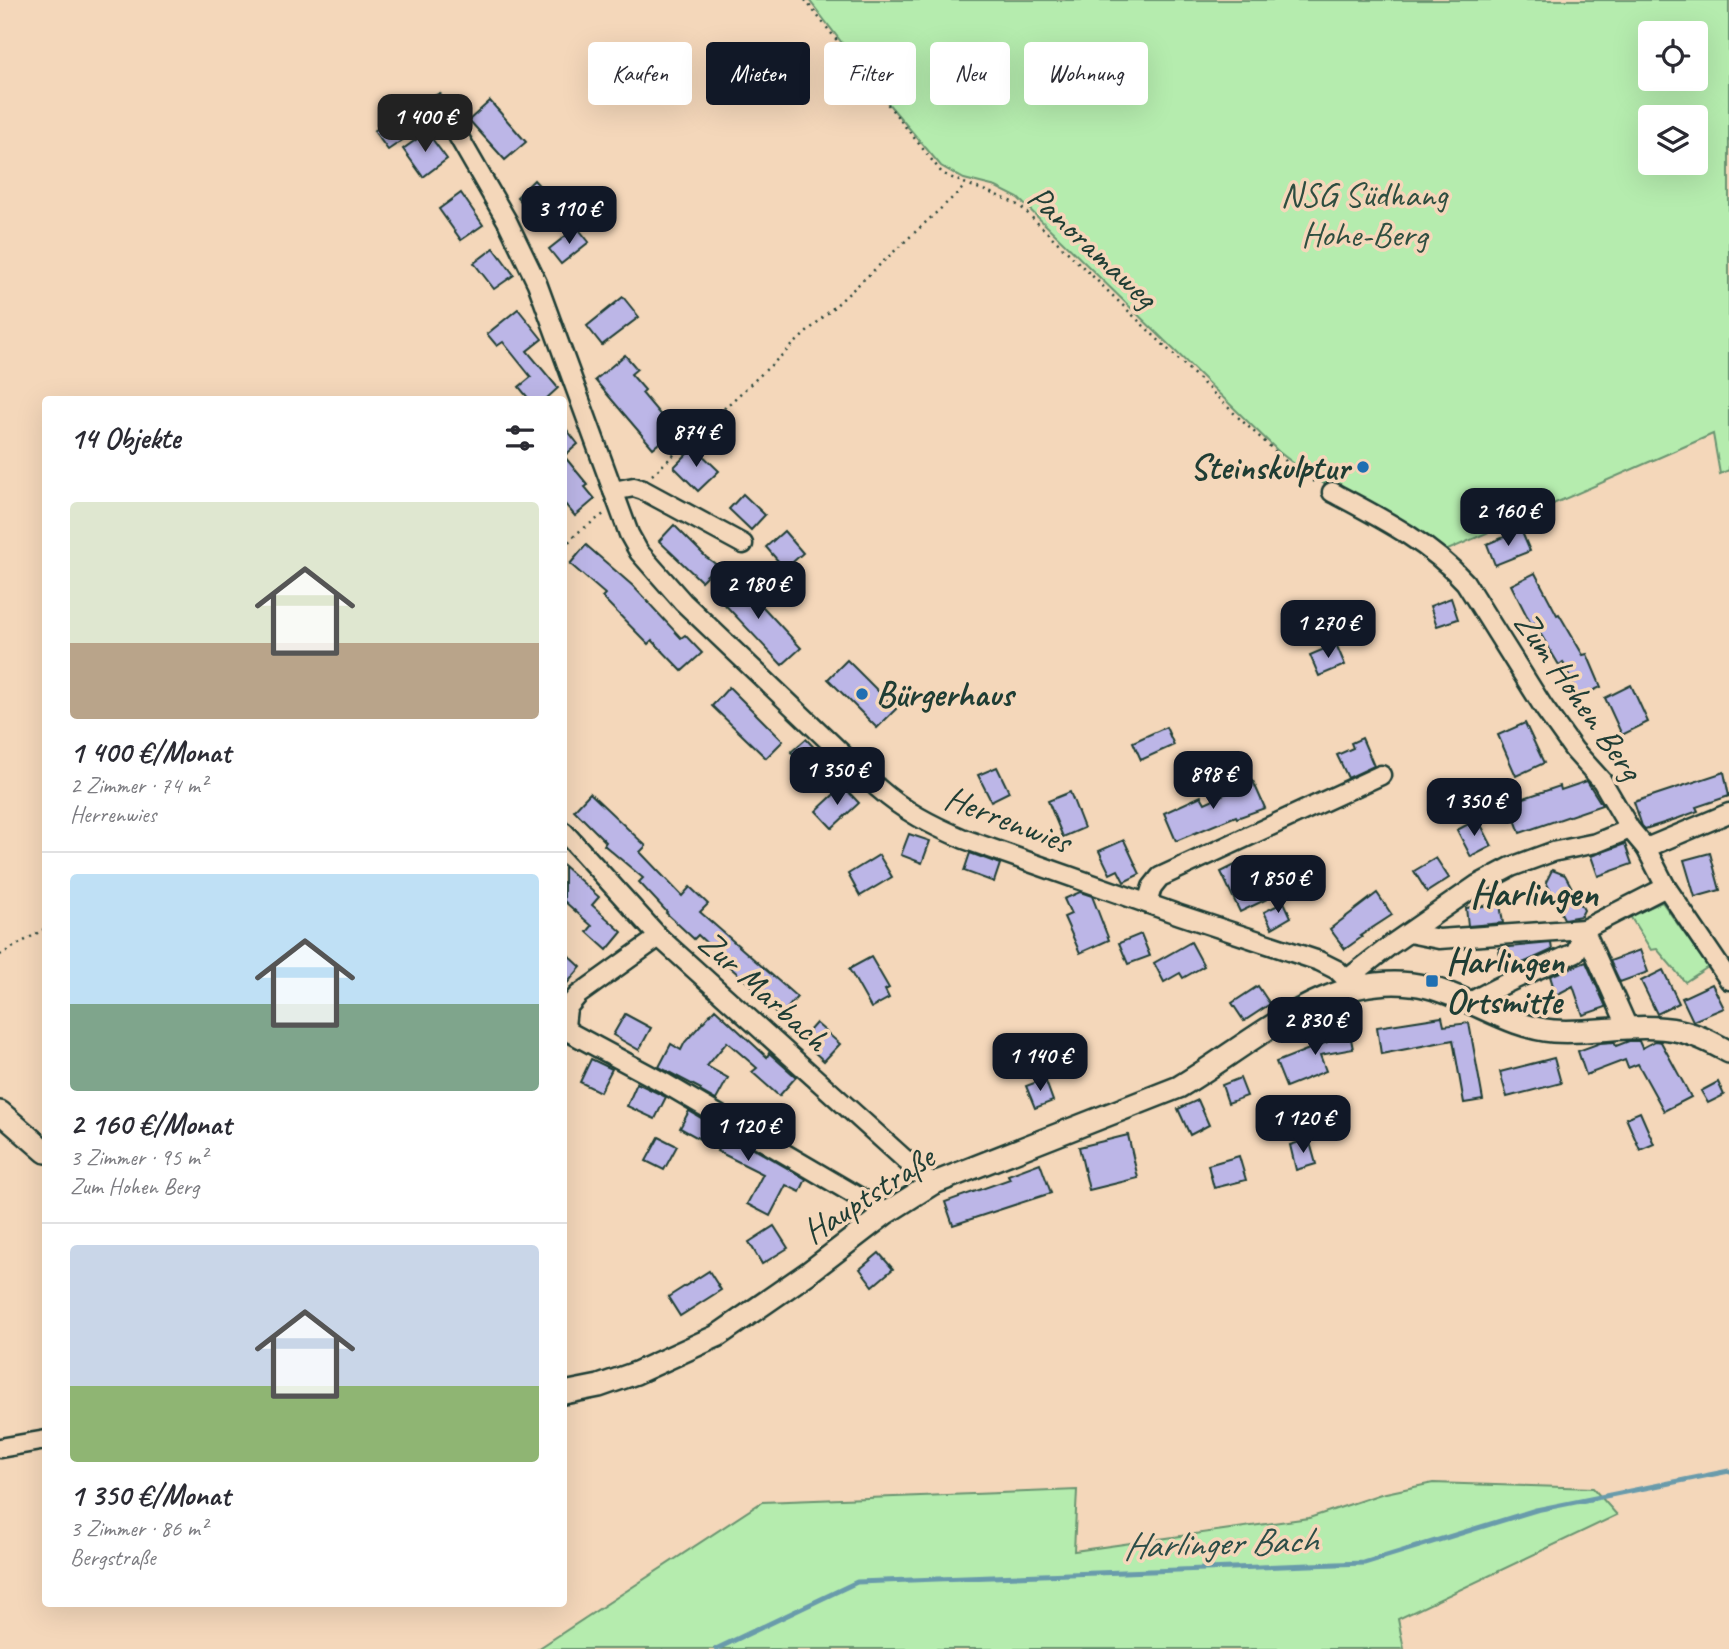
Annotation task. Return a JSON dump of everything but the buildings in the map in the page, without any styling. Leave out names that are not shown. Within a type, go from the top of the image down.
[{"type":"street","name":"Herrenwies","points":[[457,135],[523,251],[639,552],[683,602],[900,807],[929,824],[1147,904],[1319,961],[1337,970],[1351,983]]},
{"type":"street","points":[[616,498],[634,487],[643,490],[743,544]]},
{"type":"street","name":"Zum Hohen Berg","points":[[1332,492],[1408,534],[1459,575],[1544,708],[1574,750],[1602,781],[1630,829],[1646,848],[1666,887],[1729,980]]},
{"type":"street","points":[[1147,904],[1152,887],[1160,877],[1381,775]]},
{"type":"street","points":[[1646,848],[1729,813]]},
{"type":"street","points":[[1351,983],[1382,951],[1477,885],[1511,867],[1552,852],[1596,843],[1630,829]]},
{"type":"street","name":"Zur Marbach","points":[[567,835],[659,937],[932,1184]]},
{"type":"street","points":[[1409,933],[1439,939],[1584,929],[1666,887]]},
{"type":"street","points":[[1469,1003],[1492,988],[1535,972],[1576,952],[1584,929]]},
{"type":"street","points":[[1584,929],[1628,1028]]},
{"type":"street","points":[[567,1008],[578,995],[659,937]]},
{"type":"street","name":"Hauptstraße","points":[[567,1392],[600,1386],[636,1373],[717,1336],[808,1273],[886,1213],[932,1184],[1180,1087],[1275,1025],[1351,983],[1409,984],[1430,988],[1531,1028],[1571,1032],[1628,1028],[1682,1031],[1704,1038],[1729,1052]]},
{"type":"street","points":[[567,1028],[886,1213]]},
{"type":"street","points":[[0,1112],[42,1149]]},
{"type":"street","points":[[0,1448],[42,1441]]},
{"type":"path","name":"Panoramaweg","points":[[805,0],[942,173],[1021,207],[1301,475],[1332,492]]},
{"type":"path","points":[[643,490],[649,478],[963,188]]},
{"type":"path","points":[[567,544],[616,498]]},
{"type":"path","points":[[0,955],[42,930]]},
{"type":"green space","name":"NSG Südhang Hohe-Berg","points":[[809,0],[1729,0],[1729,470],[1720,474],[1713,434],[1441,553],[1306,473],[1279,452],[1018,198],[996,187],[964,179],[941,166],[890,105],[916,105],[916,42],[841,42]]},
{"type":"green space","name":"Harlingen","points":[[1662,902],[1708,967],[1685,982],[1657,949],[1651,950],[1630,916]]},
{"type":"green space","points":[[1433,1483],[1593,1488],[1617,1515],[1398,1619],[1404,1649],[538,1649],[762,1502],[1077,1490],[1074,1551],[1309,1518],[1381,1494]]},
{"type":"waterway","name":"Harlinger Bach","points":[[716,1649],[857,1582],[1364,1563],[1536,1510],[1729,1471]]},
{"type":"place","name":"Steinskulptur","points":[[1363,467]]},
{"type":"place","name":"Bürgerhaus","points":[[862,694]]},
{"type":"place","name":"Harlingen Ortsmitte","points":[[1432,981]]},
{"type":"district","name":"Harlingen","points":[[1534,893]]}]
